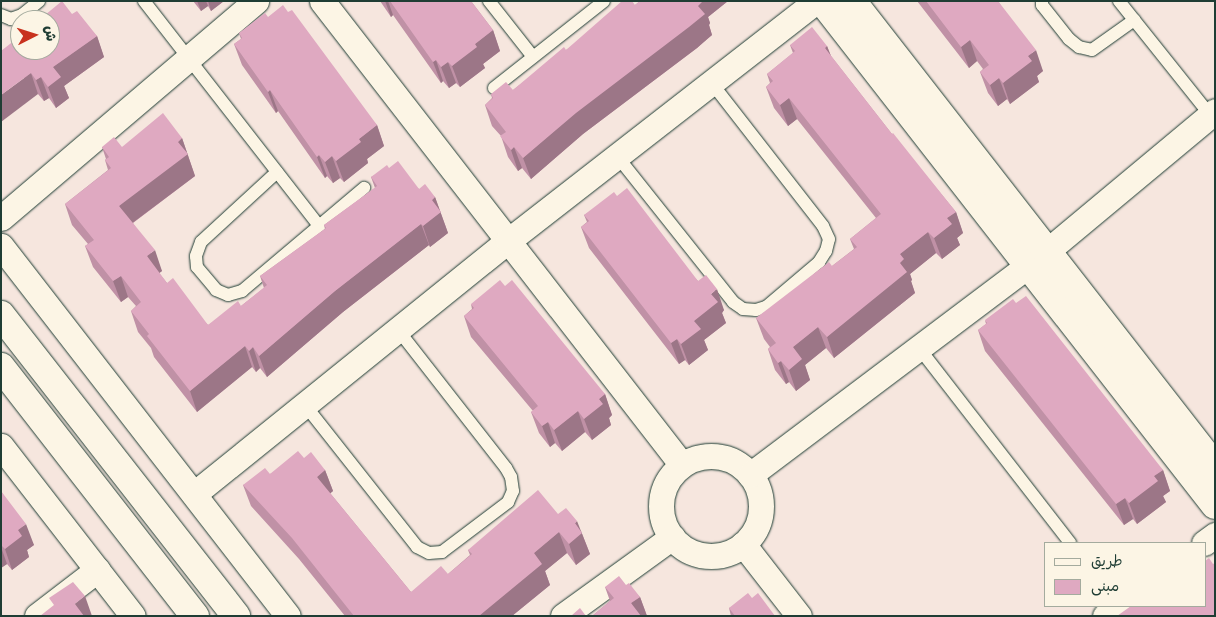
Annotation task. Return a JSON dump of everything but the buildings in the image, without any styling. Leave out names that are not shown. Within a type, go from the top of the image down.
[{"type":"street","points":[[1,218],[256,1]]},
{"type":"street","points":[[322,1],[682,465]]},
{"type":"street","points":[[194,494],[508,241],[816,1]]},
{"type":"street","points":[[822,1],[1037,259],[1215,467]]},
{"type":"street","points":[[852,1],[1215,506]]},
{"type":"street","points":[[750,476],[1037,259],[1212,113]]},
{"type":"street","points":[[1,246],[288,616]]},
{"type":"street","points":[[1,315],[236,616]]},
{"type":"street","points":[[1,367],[194,616]]},
{"type":"street","points":[[1,446],[133,616]]},
{"type":"street","points":[[714,456],[730,460],[745,469],[750,476],[755,482],[760,498],[760,515],[754,532],[744,544],[730,552],[714,556],[698,554],[683,548],[672,537],[664,522],[661,507],[664,491],[671,476],[682,465],[697,458],[714,456]]},
{"type":"street","points":[[563,616],[672,537]]},
{"type":"street","points":[[744,544],[799,616]]},
{"type":"street","points":[[37,616],[97,570]]},
{"type":"street","points":[[1105,616],[1117,607]]},
{"type":"lane","points":[[1,15],[11,19],[22,15],[40,1]]},
{"type":"lane","points":[[144,1],[319,226]]},
{"type":"lane","points":[[494,88],[604,1]]},
{"type":"lane","points":[[1042,1],[1042,5],[1069,39],[1078,47],[1092,50],[1134,20]]},
{"type":"lane","points":[[1119,1],[1212,113]]},
{"type":"lane","points":[[492,2],[534,57]]},
{"type":"lane","points":[[617,156],[733,302],[743,309],[756,310],[766,307],[819,262],[826,251],[829,239],[823,226],[711,82]]},
{"type":"lane","points":[[277,172],[201,242],[196,256],[197,268],[216,290],[228,295],[242,292],[364,188]]},
{"type":"lane","points":[[305,404],[417,547],[429,553],[442,552],[508,502],[513,491],[508,472],[398,330]]},
{"type":"lane","points":[[919,348],[1069,542]]}]
